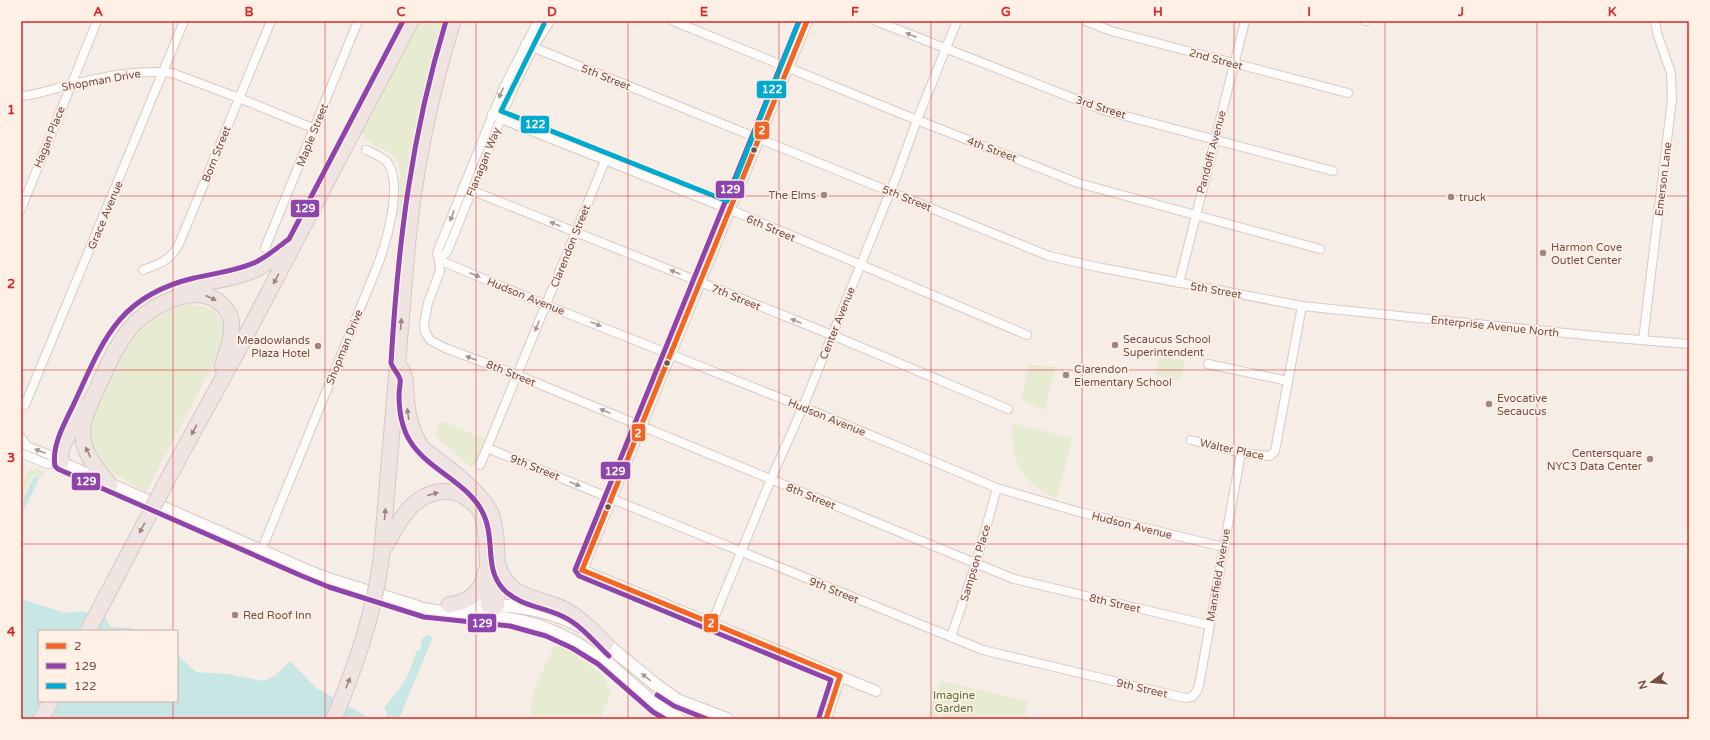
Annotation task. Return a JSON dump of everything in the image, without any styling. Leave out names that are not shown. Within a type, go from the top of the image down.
[{"type":"highway","points":[[89,630],[215,390],[241,345],[411,21]]},
{"type":"highway","points":[[334,719],[366,634],[381,557],[408,238],[416,176],[431,103],[453,21]]},
{"type":"highway","points":[[61,463],[62,450],[109,342],[129,318],[150,302],[173,290],[253,271],[266,264],[294,244]]},
{"type":"highway","points":[[61,463],[69,454],[110,359],[127,332],[138,320],[167,302],[192,294],[203,294],[212,297],[227,310],[231,319],[232,327],[215,390]]},
{"type":"highway","points":[[398,363],[406,376],[410,424],[422,448],[484,501],[493,521],[491,560],[492,606]]},
{"type":"highway","points":[[88,408],[82,432],[84,445],[97,469],[110,485]]},
{"type":"highway","points":[[381,557],[394,530],[411,507],[420,498],[432,493],[444,491],[457,493],[471,501],[480,511],[491,560],[513,589],[525,596],[569,611],[604,651]]},
{"type":"highway","points":[[445,608],[466,600],[477,591],[491,560]]},
{"type":"highway","points":[[41,719],[50,702]]},
{"type":"main road","points":[[61,463],[261,551],[331,580],[415,606],[424,604],[445,608],[492,606],[552,623],[576,634],[599,652],[604,651],[677,700],[727,719]]},
{"type":"main road","points":[[445,608],[449,614],[499,617],[533,624],[565,636],[596,656],[604,651]]},
{"type":"main road","points":[[604,651],[658,707],[679,719]]},
{"type":"street","name":"Hagan Place","points":[[21,209],[70,84],[97,21]]},
{"type":"street","name":"Grace Avenue","points":[[21,403],[25,405],[184,21]]},
{"type":"street","name":"Born Street","points":[[143,270],[167,260],[174,253],[179,244],[271,21]]},
{"type":"street","name":"Maple Street","points":[[265,248],[358,21]]},
{"type":"street","name":"Flanagan Way","points":[[426,332],[424,324],[426,314],[432,289],[440,271],[437,253],[492,114],[509,76],[538,21]]},
{"type":"street","name":"Flanagan Way","points":[[439,260],[447,252],[517,80],[533,48],[550,21]]},
{"type":"street","name":"4th Street","points":[[673,21],[917,120],[1078,183],[1320,249]]},
{"type":"street","points":[[807,21],[731,210],[582,570],[876,691]]},
{"type":"street","name":"3rd Street","points":[[876,21],[1103,110],[1333,171]]},
{"type":"street","name":"Center Avenue","points":[[712,623],[771,479],[803,407],[957,21]]},
{"type":"street","name":"2nd Street","points":[[1086,21],[1110,31],[1348,93]]},
{"type":"street","name":"Pandolfi Avenue","points":[[1179,283],[1245,21]]},
{"type":"street","name":"Emerson Lane","points":[[1643,340],[1672,99],[1670,73],[1657,33],[1655,21]]},
{"type":"street","name":"5th Street","points":[[525,44],[1049,256],[1179,283],[1302,306]]},
{"type":"street","name":"Shopman Drive","points":[[21,96],[29,96],[70,84],[132,72],[164,72],[172,73],[239,98],[315,129]]},
{"type":"street","points":[[509,76],[517,80]]},
{"type":"street","name":"6th Street","points":[[492,114],[605,161],[731,210],[1028,335]]},
{"type":"street","name":"Shopman Drive","points":[[261,551],[377,267],[387,236],[392,205],[392,175],[389,166],[384,159],[366,150]]},
{"type":"street","points":[[478,150],[487,154]]},
{"type":"street","name":"Clarendon Street","points":[[480,465],[605,161]]},
{"type":"street","name":"7th Street","points":[[463,187],[832,335],[1008,409]]},
{"type":"street","name":"Hudson Avenue","points":[[439,260],[546,305],[803,407],[997,488],[1078,512],[1223,547]]},
{"type":"street","points":[[1208,364],[1288,381],[1302,306]]},
{"type":"street","name":"Enterprise Avenue North","points":[[1302,306],[1689,344]]},
{"type":"street","name":"8th Street","points":[[426,332],[430,340],[435,343],[517,375],[1014,579],[1209,625]]},
{"type":"street","name":"Walter Place","points":[[1191,440],[1241,453],[1273,455],[1288,381]]},
{"type":"street","points":[[21,437],[27,446],[50,455],[61,463]]},
{"type":"street","name":"9th Street","points":[[487,448],[991,652],[1185,698],[1192,697]]},
{"type":"street","points":[[21,453],[47,464],[61,463]]},
{"type":"street","name":"Mansfield Avenue","points":[[1192,697],[1199,686],[1241,453]]},
{"type":"street","name":"Sampson Place","points":[[951,637],[976,563],[997,488]]},
{"type":"street","points":[[826,719],[840,676]]},
{"type":"green space","points":[[420,21],[444,21],[424,93],[402,216],[396,215],[397,208],[399,208],[400,189],[398,163],[390,153],[373,145],[373,142],[365,139],[366,135],[360,133]]},
{"type":"green space","points":[[188,304],[206,307],[213,311],[221,319],[225,326],[221,349],[146,492],[110,471],[92,447],[88,424],[121,351],[140,329],[162,313]]},
{"type":"green space","points":[[1160,356],[1185,361],[1180,381],[1155,375]]},
{"type":"green space","points":[[1029,365],[1058,367],[1055,369],[1045,410],[1021,400]]},
{"type":"green space","points":[[441,421],[486,439],[473,468],[439,440],[435,434]]},
{"type":"green space","points":[[1012,423],[1071,438],[1072,440],[1057,498],[1045,493],[1035,486],[1021,469],[1013,448]]},
{"type":"green space","points":[[38,468],[44,472],[44,479],[36,474],[31,478],[21,498],[21,486],[29,470]]},
{"type":"green space","points":[[556,643],[578,655],[604,677],[611,693],[600,719],[530,719],[533,695]]},
{"type":"green space","name":"Imagine Garden","points":[[941,681],[1028,701],[1024,719],[927,719]]},
{"type":"water","points":[[39,475],[39,479],[21,516],[21,503],[33,478]]},
{"type":"water","points":[[21,597],[28,601],[65,613],[82,611],[105,618],[111,627],[131,628],[133,630],[38,630],[38,702],[178,702],[178,655],[196,672],[228,674],[263,681],[276,675],[290,661],[316,688],[372,719],[21,719]]},
{"type":"water","points":[[428,635],[433,637],[399,719],[385,719],[387,713],[384,707],[396,694],[404,682],[411,668],[416,652],[420,649],[422,639]]},
{"type":"transit line","name":"129","points":[[403,21],[289,239],[256,262],[234,270],[169,285],[149,295],[133,307],[119,321],[107,337],[87,375],[65,422],[55,448],[55,466],[58,469],[329,587],[424,617],[510,626],[546,636],[572,648],[598,664],[653,712],[665,719]]},
{"type":"transit line","name":"129","points":[[446,21],[434,64],[415,148],[402,233],[391,363],[400,379],[399,400],[403,424],[407,436],[418,452],[461,487],[479,506],[488,527],[494,573],[504,590],[517,600],[571,621],[609,656]]},
{"type":"transit line","name":"129","points":[[799,21],[575,570],[579,576],[831,680],[819,717]]},
{"type":"transit line","name":"122","points":[[544,24],[501,111],[727,201],[799,21]]},
{"type":"transit line","name":"2","points":[[582,570],[807,21]]},
{"type":"transit line","name":"2","points":[[582,570],[840,676]]},
{"type":"transit line","name":"2","points":[[826,719],[840,676]]},
{"type":"transit line","name":"129","points":[[657,695],[674,706],[707,719]]},
{"type":"place","name":"The Elms","points":[[824,195]]},
{"type":"place","name":"truck","points":[[1451,197]]},
{"type":"place","name":"Harmon Cove Outlet Center","points":[[1543,253]]},
{"type":"place","name":"Secaucus School Superintendent","points":[[1115,345]]},
{"type":"place","name":"Meadowlands Plaza Hotel","points":[[318,346]]},
{"type":"place","name":"Clarendon Elementary School","points":[[1066,375]]},
{"type":"place","name":"Evocative Secaucus","points":[[1489,404]]},
{"type":"place","name":"Centersquare NYC3 Data Center","points":[[1650,459]]},
{"type":"place","name":"Red Roof Inn","points":[[235,615]]}]
